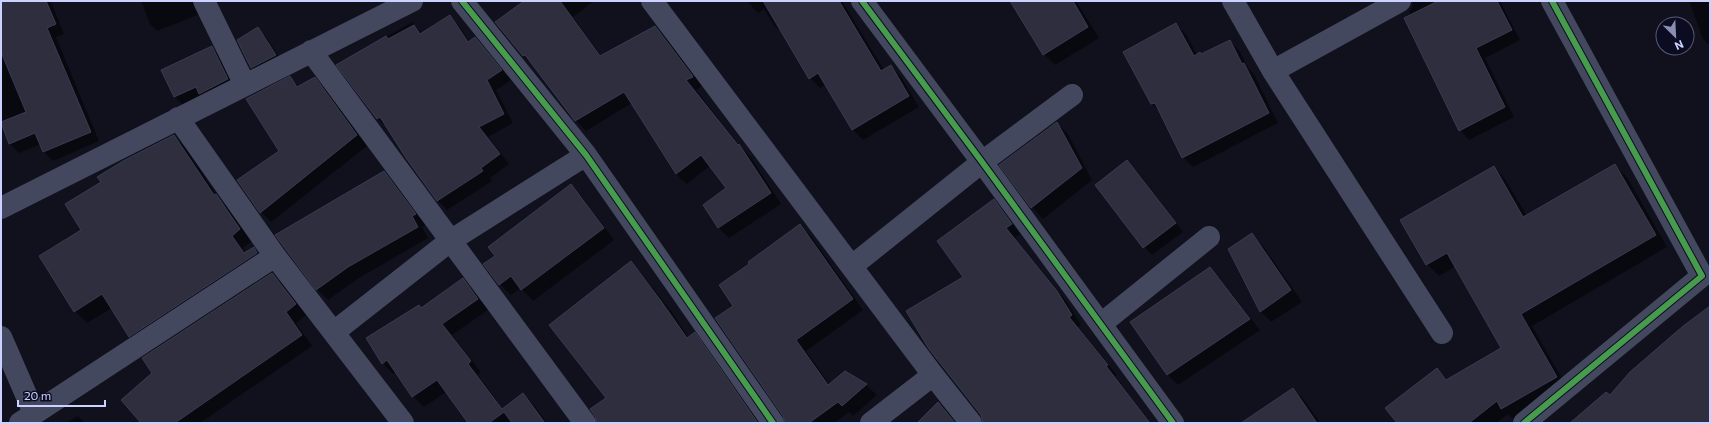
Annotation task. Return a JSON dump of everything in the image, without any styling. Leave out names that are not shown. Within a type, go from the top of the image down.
[{"type":"street","points":[[204,1],[245,86]]},
{"type":"street","points":[[1,208],[412,1]]},
{"type":"street","points":[[462,1],[586,155],[773,423]]},
{"type":"street","points":[[652,1],[933,375],[971,423]]},
{"type":"street","points":[[862,1],[1173,423]]},
{"type":"street","points":[[1233,1],[1273,71],[1442,334]]},
{"type":"street","points":[[1273,71],[1400,1]]},
{"type":"street","points":[[1524,423],[1702,276],[1552,1]]},
{"type":"street","points":[[311,51],[585,423]]},
{"type":"street","points":[[852,266],[982,162],[1072,95]]},
{"type":"street","points":[[178,118],[275,256],[402,423]]},
{"type":"street","points":[[334,332],[450,241],[586,155]]},
{"type":"street","points":[[1101,324],[1209,237]]},
{"type":"street","points":[[1,337],[27,418],[275,256]]},
{"type":"street","points":[[871,423],[933,375]]},
{"type":"building","points":[[1,1],[46,1],[56,24],[47,28],[91,132],[43,152],[35,133],[9,144],[1,122],[26,112],[1,52]]},
{"type":"building","points":[[524,1],[560,1],[600,56],[655,26],[692,75],[693,77],[686,80],[738,145],[739,144],[771,193],[718,228],[703,205],[726,188],[701,155],[676,174],[624,92],[575,121],[525,55],[523,56],[495,22]]},
{"type":"building","points":[[763,1],[839,1],[881,71],[891,65],[909,96],[852,130],[818,73],[809,79]]},
{"type":"building","points":[[1010,1],[1073,1],[1088,27],[1043,55]]},
{"type":"building","points":[[1438,1],[1497,1],[1512,30],[1476,48],[1505,107],[1459,131],[1404,18]]},
{"type":"building","points":[[450,15],[468,42],[475,37],[502,70],[487,80],[504,114],[479,127],[500,154],[481,168],[483,171],[437,201],[406,158],[380,117],[377,119],[336,65],[386,36],[388,39],[414,25],[420,34]]},
{"type":"building","points":[[1176,23],[1194,56],[1200,52],[1201,54],[1230,40],[1242,64],[1244,63],[1269,113],[1182,158],[1155,103],[1151,104],[1123,52]]},
{"type":"building","points":[[258,27],[276,55],[251,68],[237,40]]},
{"type":"building","points":[[212,46],[228,79],[199,94],[196,87],[174,97],[161,70]]},
{"type":"building","points":[[290,76],[297,87],[315,77],[357,135],[260,213],[237,180],[279,151],[246,99]]},
{"type":"building","points":[[1057,122],[1082,168],[1031,208],[999,165]]},
{"type":"building","points":[[174,135],[214,195],[216,194],[240,229],[232,236],[244,253],[254,247],[257,253],[129,337],[102,294],[74,312],[39,256],[81,230],[65,204],[101,182],[97,177],[123,161]]},
{"type":"building","points":[[1127,160],[1176,223],[1143,248],[1095,185]]},
{"type":"building","points":[[1615,164],[1656,235],[1521,314],[1557,377],[1501,409],[1497,401],[1469,423],[1397,423],[1385,408],[1437,368],[1446,380],[1501,348],[1447,253],[1426,265],[1400,220],[1494,166],[1523,217]]},
{"type":"building","points":[[384,171],[416,214],[412,216],[418,227],[348,267],[316,290],[275,235]]},
{"type":"building","points":[[571,184],[604,228],[521,290],[511,276],[499,285],[483,264],[495,256],[488,247]]},
{"type":"building","points":[[994,199],[1012,224],[1006,228],[1057,291],[1072,315],[1069,317],[1108,365],[1106,366],[1150,423],[983,423],[981,415],[929,349],[906,311],[963,277],[937,241]]},
{"type":"building","points":[[800,224],[853,299],[796,340],[828,385],[845,371],[867,384],[842,406],[838,402],[809,423],[785,423],[783,416],[715,318],[733,306],[719,285],[749,264],[748,262]]},
{"type":"building","points":[[1252,233],[1291,290],[1260,312],[1228,249]]},
{"type":"building","points":[[631,261],[687,338],[695,332],[758,423],[597,423],[595,416],[590,409],[606,398],[549,325]]},
{"type":"building","points":[[1210,267],[1250,319],[1167,375],[1130,322]]},
{"type":"building","points":[[272,273],[296,304],[286,312],[302,335],[175,423],[141,423],[121,400],[152,373],[142,358]]},
{"type":"building","points":[[463,278],[478,299],[442,324],[471,361],[468,364],[502,409],[523,393],[545,423],[512,423],[504,412],[489,423],[468,423],[437,380],[412,397],[387,360],[382,364],[366,338],[419,305],[421,308]]},
{"type":"building","points":[[1710,306],[1710,423],[1570,423],[1606,392],[1610,395],[1630,372],[1682,327]]},
{"type":"building","points":[[1293,388],[1317,423],[1241,423]]},
{"type":"building","points":[[938,402],[955,423],[917,423]]},
{"type":"cycle path","points":[[462,1],[586,155],[773,423]]},
{"type":"cycle path","points":[[862,1],[1173,423]]},
{"type":"cycle path","points":[[1524,423],[1702,276],[1552,1]]}]
